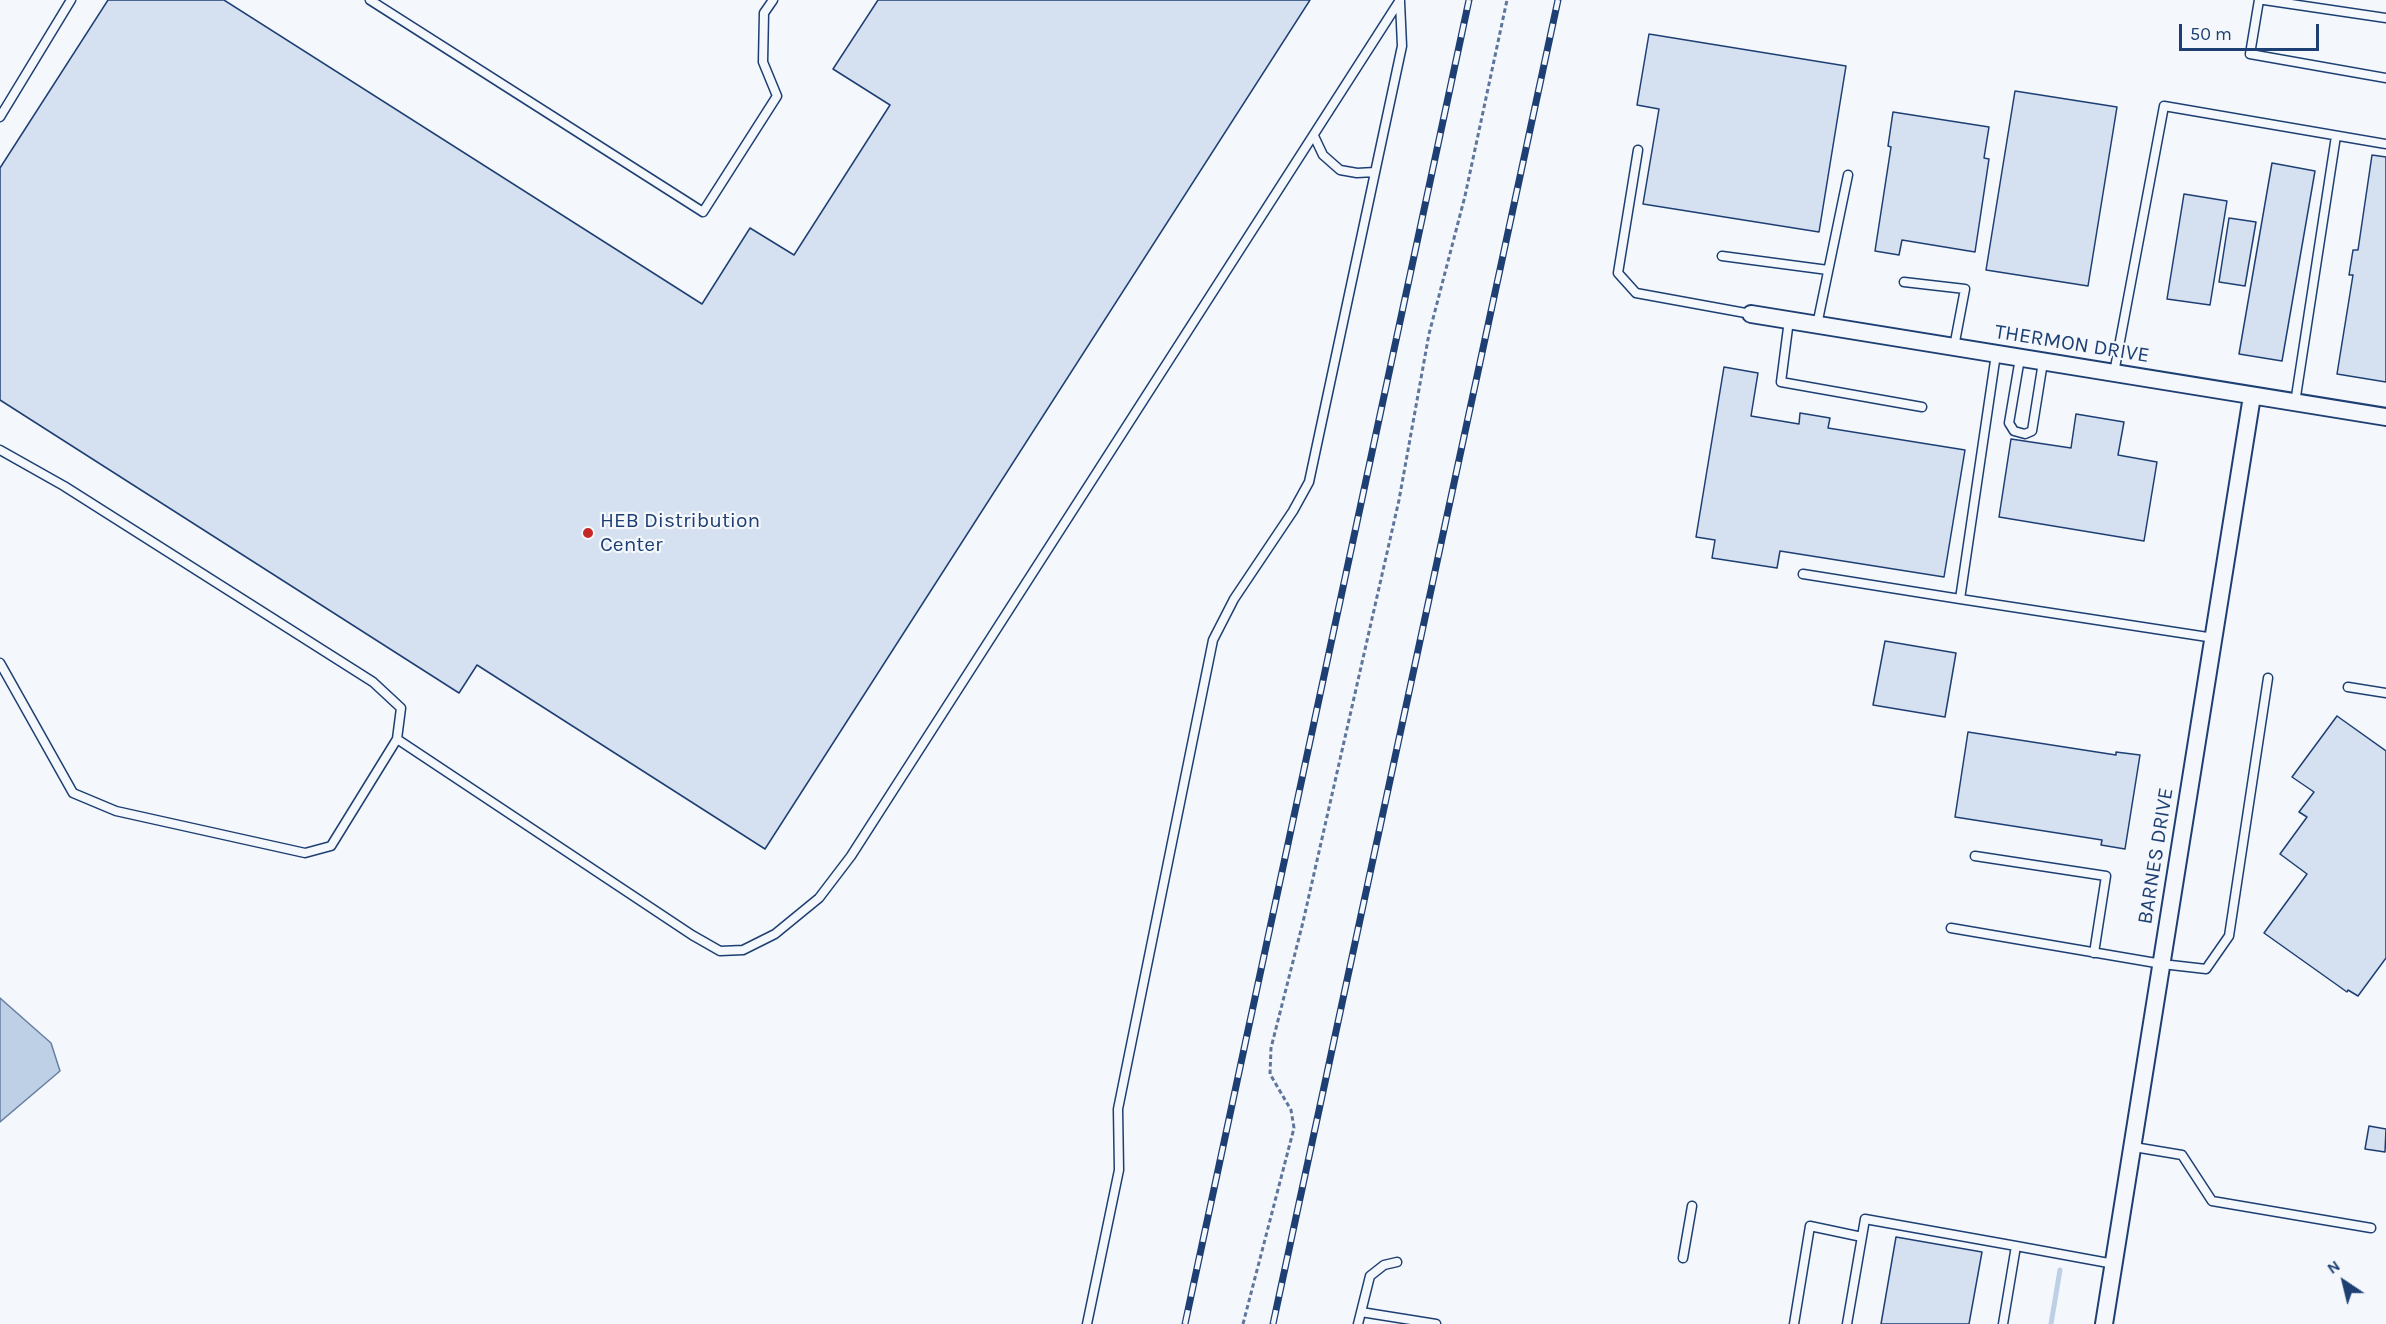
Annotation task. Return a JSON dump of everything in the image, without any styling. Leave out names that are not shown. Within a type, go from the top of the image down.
[{"type":"street","name":"THERMON DRIVE","points":[[1751,314],[2386,417]]},
{"type":"street","name":"BARNES DRIVE","points":[[2104,1324],[2252,396]]},
{"type":"lane","points":[[0,117],[71,0]]},
{"type":"lane","points":[[370,0],[703,212],[777,96],[764,62],[764,13],[773,0]]},
{"type":"lane","points":[[2259,0],[2250,54],[2386,78]]},
{"type":"lane","points":[[2264,0],[2386,18]]},
{"type":"lane","points":[[397,739],[692,935],[720,951],[742,950],[775,933],[819,898],[851,856],[1400,1]]},
{"type":"lane","points":[[1087,1324],[1119,1170],[1118,1109],[1213,640],[1234,599],[1293,511],[1309,482],[1402,46],[1400,1]]},
{"type":"lane","points":[[2114,373],[2164,105],[2386,144]]},
{"type":"lane","points":[[1314,136],[1323,155],[1340,170],[1357,173],[1375,172]]},
{"type":"lane","points":[[2295,403],[2336,136]]},
{"type":"lane","points":[[1638,150],[1618,273],[1636,293],[1751,314]]},
{"type":"lane","points":[[1817,325],[1848,175]]},
{"type":"lane","points":[[1722,256],[1828,270]]},
{"type":"lane","points":[[1904,282],[1965,289],[1954,347]]},
{"type":"lane","points":[[1789,320],[1781,382],[1922,406]]},
{"type":"lane","points":[[1960,599],[1996,354]]},
{"type":"lane","points":[[2020,358],[2009,423],[2014,431],[2025,434],[2031,431],[2043,362]]},
{"type":"lane","points":[[0,450],[64,486],[374,682],[401,708],[397,739],[331,846],[305,853],[116,811],[72,793],[0,663]]},
{"type":"lane","points":[[1803,574],[2214,638]]},
{"type":"lane","points":[[1952,928],[2162,964],[2206,969],[2229,936],[2268,678]]},
{"type":"lane","points":[[2348,687],[2386,693]]},
{"type":"lane","points":[[1976,856],[2106,876],[2094,953]]},
{"type":"lane","points":[[2134,1147],[2182,1155],[2212,1201],[2371,1228]]},
{"type":"lane","points":[[1683,1258],[1692,1206]]},
{"type":"lane","points":[[1847,1324],[1865,1219],[2114,1264]]},
{"type":"lane","points":[[1794,1324],[1810,1226],[1862,1237]]},
{"type":"lane","points":[[2003,1324],[2016,1246]]},
{"type":"lane","points":[[1358,1324],[1370,1276],[1384,1265],[1397,1262]]},
{"type":"lane","points":[[1361,1312],[1436,1324]]},
{"type":"path","points":[[1243,1324],[1294,1128],[1291,1110],[1270,1074],[1271,1048],[1303,922],[1400,500],[1429,334],[1465,196],[1507,0]]},
{"type":"water","points":[[0,998],[51,1043],[60,1071],[0,1122]]},
{"type":"building","name":"HEB Distribution Center","points":[[108,0],[224,0],[702,304],[750,228],[794,255],[890,105],[833,69],[878,0],[1310,0],[765,849],[477,665],[459,693],[0,400],[0,168]]},
{"type":"building","points":[[1649,34],[1846,66],[1819,232],[1643,204],[1659,109],[1637,105]]},
{"type":"building","points":[[2015,91],[2117,107],[2088,286],[1986,270]]},
{"type":"building","points":[[1893,112],[1989,127],[1984,158],[1989,159],[1975,252],[1902,240],[1899,255],[1875,251],[1891,147],[1888,146]]},
{"type":"building","points":[[2372,155],[2386,157],[2386,382],[2337,374],[2353,275],[2349,275],[2353,250],[2358,250]]},
{"type":"building","points":[[2272,163],[2315,171],[2282,361],[2239,354]]},
{"type":"building","points":[[2184,194],[2227,201],[2210,305],[2167,299]]},
{"type":"building","points":[[2229,218],[2256,222],[2245,286],[2219,282]]},
{"type":"building","points":[[1724,367],[1758,373],[1751,416],[1799,424],[1800,413],[1830,418],[1828,428],[1965,450],[1944,577],[1780,551],[1777,568],[1712,558],[1715,540],[1696,537]]},
{"type":"building","points":[[2076,414],[2124,422],[2118,455],[2157,462],[2144,541],[1999,517],[2011,439],[2071,448]]},
{"type":"building","points":[[1885,641],[1956,653],[1945,717],[1873,705]]},
{"type":"building","points":[[2337,716],[2386,751],[2386,958],[2358,996],[2348,990],[2347,992],[2264,933],[2307,874],[2280,854],[2307,817],[2299,812],[2314,792],[2292,777]]},
{"type":"building","points":[[1968,732],[2116,755],[2116,752],[2140,755],[2125,849],[2101,845],[2102,840],[1955,817]]},
{"type":"building","points":[[2369,1126],[2386,1129],[2385,1152],[2365,1149]]},
{"type":"building","points":[[1896,1237],[1982,1252],[1969,1324],[1881,1324]]},
{"type":"waterway","points":[[2051,1324],[2060,1270]]},
{"type":"railway","points":[[1185,1324],[1469,0]]},
{"type":"railway","points":[[1273,1324],[1558,0]]},
{"type":"place","name":"HEB Distribution Center","points":[[588,533]]}]
